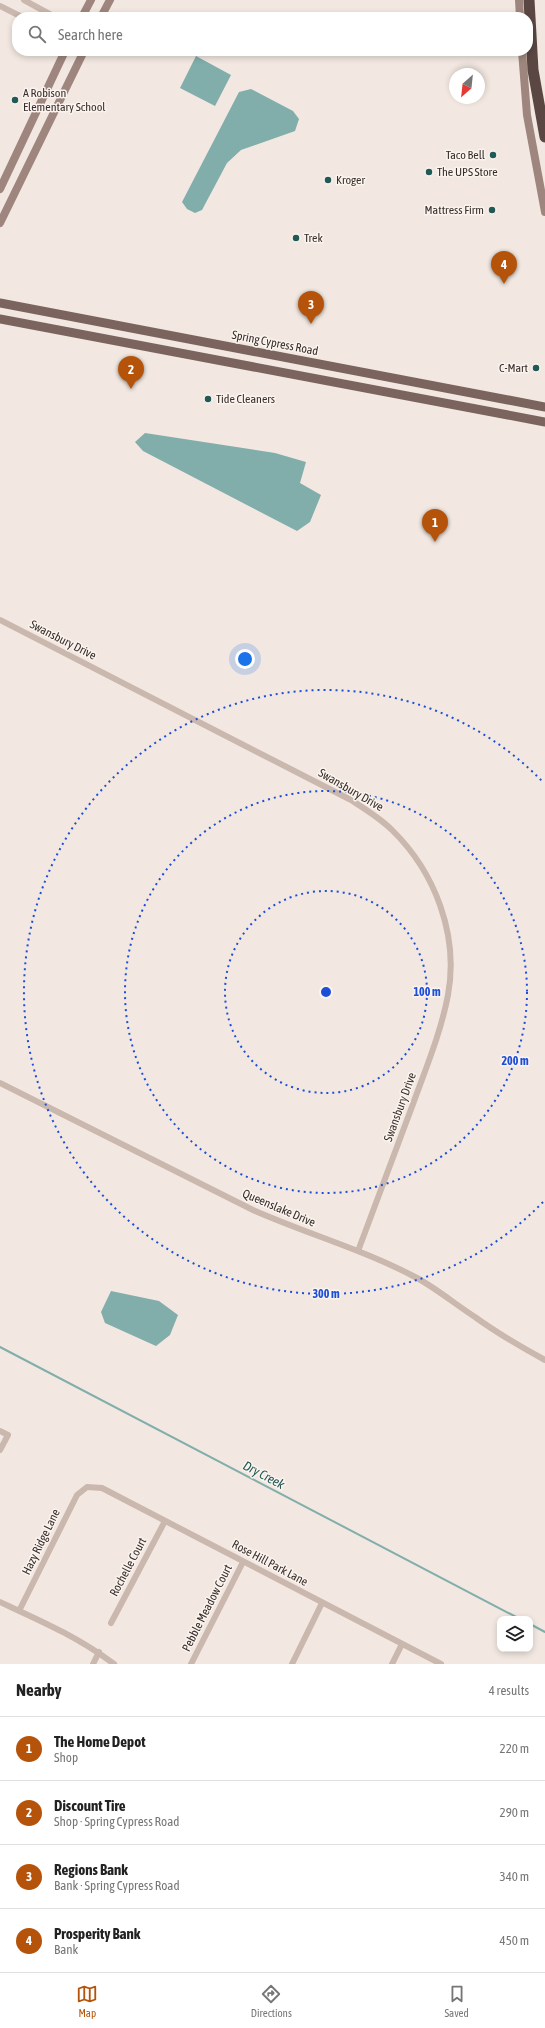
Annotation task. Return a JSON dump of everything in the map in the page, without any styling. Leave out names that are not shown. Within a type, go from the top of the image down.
[{"type":"highway","points":[[529,0],[530,12]]},
{"type":"highway","points":[[532,56],[533,70],[545,137]]},
{"type":"main road","name":"Spring Cypress Road","points":[[0,303],[545,407]]},
{"type":"main road","points":[[0,319],[545,422]]},
{"type":"main road","points":[[121,342],[126,327]]},
{"type":"main road","points":[[247,366],[249,350]]},
{"type":"main road","points":[[409,396],[410,381]]},
{"type":"street","points":[[24,0],[46,12]]},
{"type":"street","points":[[85,12],[91,0]]},
{"type":"street","points":[[104,12],[110,0]]},
{"type":"street","points":[[519,0],[520,12]]},
{"type":"street","points":[[0,6],[12,12]]},
{"type":"street","points":[[0,189],[63,56]]},
{"type":"street","points":[[0,223],[82,56]]},
{"type":"street","points":[[522,56],[527,114],[545,212]]},
{"type":"street","name":"Swansbury Drive","points":[[0,620],[351,800],[375,815],[402,840],[416,858],[442,909],[450,944],[451,971],[448,995],[441,1025],[430,1059],[358,1251]]},
{"type":"street","name":"Queenslake Drive","points":[[0,1083],[253,1210],[285,1225],[358,1251],[418,1279],[492,1329],[545,1360]]},
{"type":"street","points":[[0,1431],[8,1435],[0,1450]]},
{"type":"street","name":"Rose Hill Park Lane","points":[[87,1487],[102,1488],[441,1664]]},
{"type":"street","name":"Hazy Ridge Lane","points":[[19,1611],[77,1495],[87,1487]]},
{"type":"street","name":"Rochelle Court","points":[[111,1623],[165,1521]]},
{"type":"street","name":"Pebble Meadow Court","points":[[191,1664],[243,1562]]},
{"type":"street","points":[[0,1602],[49,1623],[99,1652],[114,1664]]},
{"type":"street","points":[[292,1664],[322,1603]]},
{"type":"street","points":[[392,1664],[402,1644]]},
{"type":"street","points":[[92,1664],[99,1652]]},
{"type":"water","points":[[196,56],[231,75],[215,106],[180,88]]},
{"type":"water","points":[[251,89],[293,111],[299,119],[295,131],[241,150],[227,163],[202,210],[195,213],[187,209],[182,202],[239,92]]},
{"type":"water","points":[[145,433],[275,453],[306,462],[300,483],[321,495],[310,522],[297,531],[143,451],[135,442]]},
{"type":"water","points":[[111,1291],[159,1301],[178,1315],[170,1335],[156,1346],[105,1323],[101,1312]]},
{"type":"waterway","name":"Dry Creek","points":[[0,1347],[514,1616]]},
{"type":"waterway","name":"Dry Creek","points":[[533,1626],[545,1632]]},
{"type":"place","name":"A Robison Elementary School","points":[[15,100]]},
{"type":"place","name":"Taco Bell","points":[[493,155]]},
{"type":"place","name":"The UPS Store","points":[[429,172]]},
{"type":"place","name":"Kroger","points":[[328,180]]},
{"type":"place","name":"Mattress Firm","points":[[492,210]]},
{"type":"place","name":"Trek","points":[[296,238]]},
{"type":"place","name":"Prosperity Bank","points":[[504,284]]},
{"type":"place","name":"Regions Bank","points":[[311,324]]},
{"type":"place","name":"C-Mart","points":[[536,368]]},
{"type":"place","name":"Discount Tire","points":[[131,389]]},
{"type":"place","name":"Tide Cleaners","points":[[208,399]]},
{"type":"place","name":"The Home Depot","points":[[435,542]]}]
